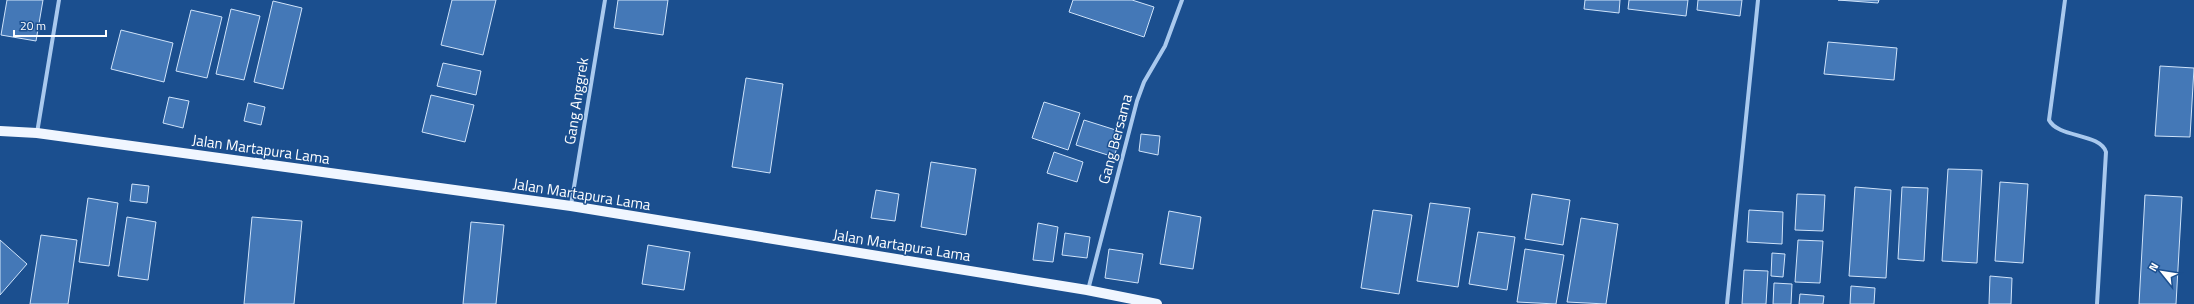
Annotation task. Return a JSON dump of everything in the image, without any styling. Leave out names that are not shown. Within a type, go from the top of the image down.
[{"type":"main road","name":"Jalan Martapura Lama","points":[[0,131],[37,133],[571,206],[1087,290],[1157,304]]},
{"type":"street","points":[[37,133],[59,0]]},
{"type":"street","name":"Gang Anggrek","points":[[571,206],[604,0]]},
{"type":"street","name":"Gang Bersama","points":[[1087,290],[1137,101],[1144,82],[1168,41],[1182,0]]},
{"type":"street","points":[[1727,304],[1758,0]]},
{"type":"street","points":[[2065,0],[2049,120],[2056,128],[2096,142],[2106,149],[2107,156],[2097,304]]},
{"type":"building","points":[[7,0],[43,0],[36,41],[1,35]]},
{"type":"building","points":[[452,0],[496,0],[483,55],[441,45]]},
{"type":"building","points":[[618,0],[668,0],[663,35],[614,28]]},
{"type":"building","points":[[1073,0],[1132,0],[1154,7],[1144,37],[1069,12]]},
{"type":"building","points":[[1585,0],[1620,0],[1619,13],[1584,9]]},
{"type":"building","points":[[1629,0],[1688,0],[1686,16],[1628,9]]},
{"type":"building","points":[[1698,0],[1742,0],[1740,16],[1697,10]]},
{"type":"building","points":[[1838,0],[1879,0],[1878,3]]},
{"type":"building","points":[[273,1],[302,8],[283,89],[254,82]]},
{"type":"building","points":[[231,9],[260,16],[244,80],[216,74]]},
{"type":"building","points":[[191,10],[222,17],[207,78],[176,71]]},
{"type":"building","points":[[121,30],[173,43],[164,82],[111,69]]},
{"type":"building","points":[[1828,42],[1897,48],[1894,80],[1824,74]]},
{"type":"building","points":[[443,63],[481,71],[476,95],[437,86]]},
{"type":"building","points":[[2160,66],[2194,68],[2190,137],[2155,136]]},
{"type":"building","points":[[746,78],[783,84],[770,173],[732,167]]},
{"type":"building","points":[[431,95],[474,105],[465,142],[422,132]]},
{"type":"building","points":[[169,97],[189,101],[183,128],[163,123]]},
{"type":"building","points":[[1044,102],[1080,113],[1068,150],[1032,138]]},
{"type":"building","points":[[248,103],[265,107],[261,125],[244,121]]},
{"type":"building","points":[[1084,120],[1122,132],[1114,157],[1076,145]]},
{"type":"building","points":[[1141,134],[1160,136],[1158,155],[1139,151]]},
{"type":"building","points":[[1054,152],[1083,162],[1077,182],[1047,173]]},
{"type":"building","points":[[931,162],[976,169],[966,235],[921,227]]},
{"type":"building","points":[[1948,169],[1982,170],[1977,263],[1942,261]]},
{"type":"building","points":[[2000,182],[2028,184],[2023,263],[1995,261]]},
{"type":"building","points":[[132,184],[149,186],[147,203],[130,201]]},
{"type":"building","points":[[1855,187],[1891,190],[1886,278],[1849,276]]},
{"type":"building","points":[[1902,187],[1928,188],[1924,261],[1898,259]]},
{"type":"building","points":[[876,190],[899,194],[895,221],[871,218]]},
{"type":"building","points":[[1532,194],[1570,200],[1563,245],[1525,239]]},
{"type":"building","points":[[1797,194],[1825,195],[1823,231],[1795,230]]},
{"type":"building","points":[[2145,195],[2182,197],[2176,304],[2139,304]]},
{"type":"building","points":[[88,198],[118,203],[109,266],[79,262]]},
{"type":"building","points":[[1430,203],[1470,208],[1458,287],[1417,281]]},
{"type":"building","points":[[1373,210],[1412,215],[1399,294],[1361,288]]},
{"type":"building","points":[[1749,210],[1783,212],[1782,244],[1747,242]]},
{"type":"building","points":[[1169,211],[1201,217],[1193,269],[1160,264]]},
{"type":"building","points":[[127,217],[156,222],[148,280],[118,276]]},
{"type":"building","points":[[252,217],[302,221],[294,304],[244,304]]},
{"type":"building","points":[[1581,218],[1618,224],[1606,304],[1567,302]]},
{"type":"building","points":[[471,222],[504,225],[496,304],[463,304]]},
{"type":"building","points":[[1038,223],[1058,227],[1053,262],[1033,260]]},
{"type":"building","points":[[1478,232],[1515,237],[1507,290],[1469,284]]},
{"type":"building","points":[[1065,233],[1090,237],[1087,258],[1062,255]]},
{"type":"building","points":[[41,235],[77,240],[68,304],[30,304]]},
{"type":"building","points":[[0,240],[27,264],[0,295]]},
{"type":"building","points":[[1798,240],[1823,241],[1820,283],[1795,282]]},
{"type":"building","points":[[648,245],[690,252],[684,290],[642,284]]},
{"type":"building","points":[[1109,249],[1143,254],[1138,283],[1105,278]]},
{"type":"building","points":[[1525,249],[1564,255],[1556,304],[1517,302]]},
{"type":"building","points":[[1772,253],[1785,254],[1783,277],[1771,276]]},
{"type":"building","points":[[1744,270],[1768,271],[1766,304],[1742,304]]},
{"type":"building","points":[[1990,276],[2012,278],[2011,304],[1989,304]]},
{"type":"building","points":[[1774,283],[1792,284],[1791,304],[1773,304]]},
{"type":"building","points":[[1851,286],[1875,288],[1874,304],[1850,304]]},
{"type":"building","points":[[1800,294],[1824,296],[1823,304],[1799,304]]}]
